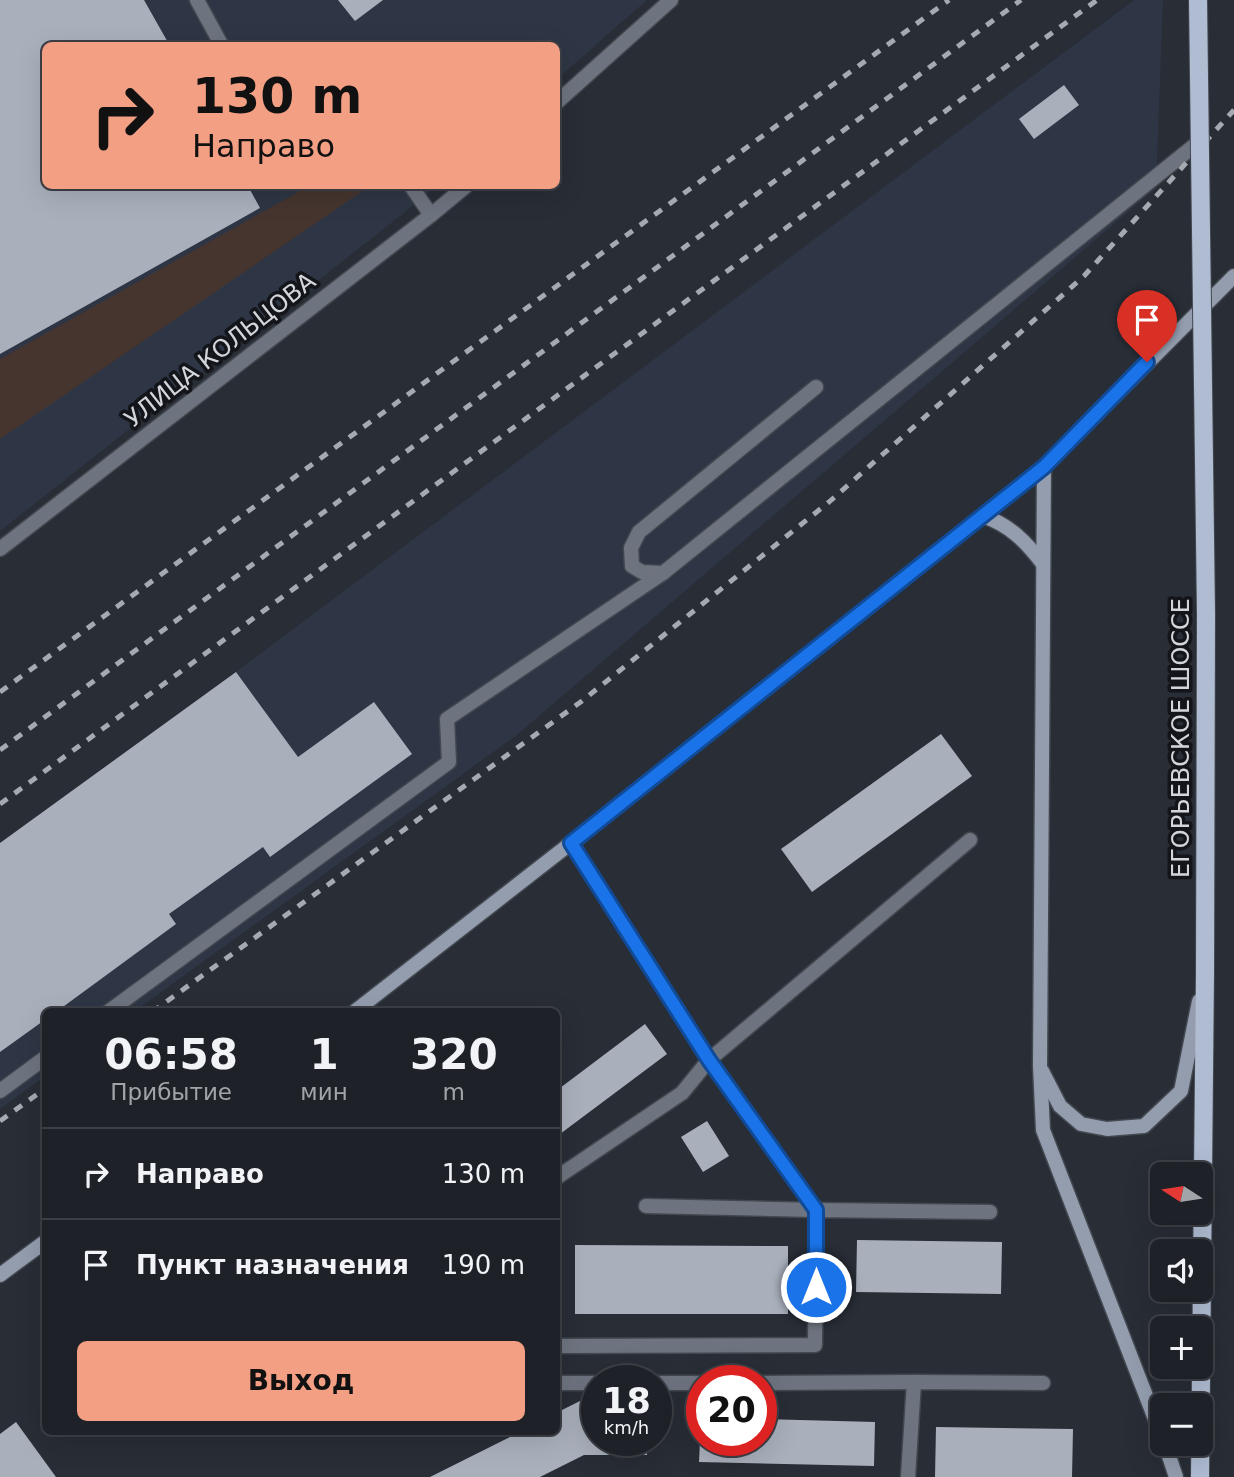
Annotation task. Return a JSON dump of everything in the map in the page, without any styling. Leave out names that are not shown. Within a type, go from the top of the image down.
[{"type":"main road","name":"ЕГОРЬЕВСКОЕ ШОССЕ","points":[[1198,0],[1206,615],[1200,1477]]},
{"type":"main road","points":[[359,1008],[1044,467],[1234,276]]},
{"type":"main road","points":[[1044,467],[1040,1066],[1043,1130],[1150,1406]]},
{"type":"main road","points":[[983,516],[1015,532],[1043,564]]},
{"type":"main road","points":[[1040,1066],[1060,1106],[1081,1124],[1107,1129],[1144,1126],[1181,1091],[1205,972]]},
{"type":"main road","points":[[0,1275],[42,1244]]},
{"type":"main road","points":[[1168,1456],[1176,1477]]},
{"type":"street","points":[[197,0],[220,42]]},
{"type":"street","points":[[560,99],[671,0]]},
{"type":"street","points":[[113,1008],[449,762],[447,719],[663,573],[1200,141]]},
{"type":"street","points":[[413,189],[431,215]]},
{"type":"street","name":"УЛИЦА КОЛЬЦОВА","points":[[0,550],[462,189]]},
{"type":"street","points":[[663,573],[642,572],[632,566],[631,548],[639,532],[816,387]]},
{"type":"street","points":[[560,1175],[682,1094],[709,1060],[970,840]]},
{"type":"street","points":[[560,1346],[815,1345],[816,1210],[709,1060],[571,843]]},
{"type":"street","points":[[0,1091],[42,1060]]},
{"type":"street","points":[[646,1206],[990,1212]]},
{"type":"street","points":[[908,1477],[914,1382]]},
{"type":"street","points":[[560,1383],[581,1383]]},
{"type":"street","points":[[777,1383],[1043,1383]]},
{"type":"shaded area","points":[[0,0],[647,0],[560,76],[560,42],[42,42],[42,189],[432,189],[0,531]]},
{"type":"shaded area","points":[[1134,0],[1163,0],[1156,188],[517,735],[139,1008],[42,1008],[42,1078],[0,1109],[0,843],[236,672]]},
{"type":"shaded area","points":[[304,189],[366,189],[0,439],[0,359]]},
{"type":"building","points":[[0,0],[144,0],[168,42],[42,42],[42,189],[250,189],[260,208],[0,354]]},
{"type":"building","points":[[338,0],[383,0],[355,21]]},
{"type":"building","points":[[1064,85],[1079,105],[1034,139],[1019,119]]},
{"type":"building","points":[[236,672],[298,757],[374,702],[412,754],[270,857],[263,847],[169,914],[176,924],[61,1008],[42,1008],[42,1022],[0,1052],[0,843]]},
{"type":"building","points":[[941,734],[972,776],[812,892],[781,849]]},
{"type":"building","points":[[645,1024],[667,1054],[560,1134],[560,1088]]},
{"type":"building","points":[[707,1121],[729,1156],[703,1172],[681,1137]]},
{"type":"building","points":[[857,1240],[1002,1242],[1001,1294],[856,1292]]},
{"type":"building","points":[[575,1245],[788,1246],[788,1314],[575,1314]]},
{"type":"building","points":[[581,1400],[582,1456],[540,1477],[430,1477],[514,1435],[560,1435],[560,1411]]},
{"type":"building","points":[[777,1419],[875,1422],[874,1466],[699,1462],[699,1456],[777,1456]]},
{"type":"building","points":[[16,1422],[56,1477],[0,1477],[0,1434]]},
{"type":"building","points":[[936,1427],[1073,1429],[1072,1477],[935,1477]]},
{"type":"railway","points":[[0,692],[949,0]]},
{"type":"railway","points":[[0,750],[1021,0]]},
{"type":"railway","points":[[0,804],[1097,0]]},
{"type":"railway","points":[[158,1008],[582,701],[829,502],[1084,276],[1234,110]]},
{"type":"railway","points":[[0,1121],[42,1091]]},
{"type":"route","points":[[816,1287],[816,1210],[709,1060],[571,843],[1044,467],[1147,362]]}]
